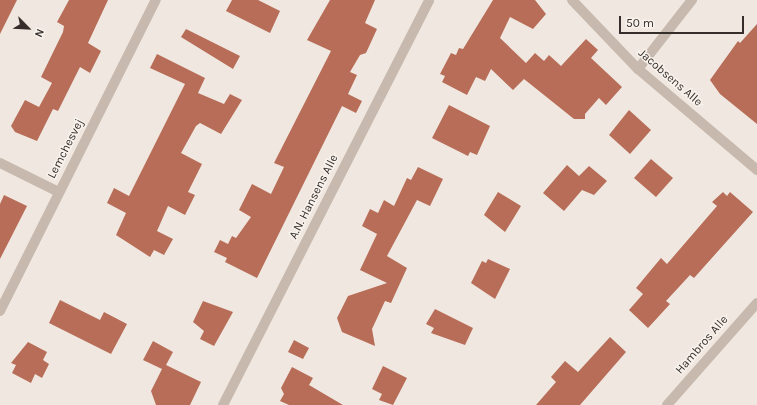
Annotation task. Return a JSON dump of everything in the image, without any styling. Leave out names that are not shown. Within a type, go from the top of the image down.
[{"type":"street","name":"Lemchesvej","points":[[0,311],[156,0]]},
{"type":"street","name":"A.N. Hansens Alle","points":[[223,405],[429,0]]},
{"type":"street","name":"Jacobsens Alle","points":[[572,0],[638,69],[757,170]]},
{"type":"street","points":[[638,69],[692,0]]},
{"type":"street","points":[[0,163],[59,192]]},
{"type":"street","name":"Hambros Alle","points":[[667,405],[757,303]]},
{"type":"building","points":[[0,0],[17,0],[0,34]]},
{"type":"building","points":[[69,0],[108,0],[88,43],[101,51],[90,73],[80,67],[58,111],[53,109],[37,141],[15,132],[11,126],[25,100],[39,107],[52,83],[41,77],[63,32],[64,26],[57,22]]},
{"type":"building","points":[[232,0],[258,0],[280,11],[270,33],[226,11]]},
{"type":"building","points":[[330,0],[375,0],[365,23],[377,29],[366,53],[360,55],[350,72],[357,75],[348,94],[362,101],[356,113],[342,106],[257,278],[225,262],[227,258],[214,252],[220,240],[228,244],[232,236],[236,238],[251,217],[239,210],[252,184],[271,194],[284,167],[274,163],[331,51],[307,40]]},
{"type":"building","points":[[493,0],[535,0],[546,14],[533,29],[510,17],[500,38],[526,63],[535,53],[544,61],[549,55],[561,66],[586,39],[598,50],[591,58],[622,87],[606,105],[599,98],[585,114],[585,119],[574,119],[524,79],[513,90],[491,69],[485,81],[476,77],[467,95],[442,82],[445,76],[440,74],[451,53],[456,55],[459,48],[463,49]]},
{"type":"building","points":[[757,24],[757,124],[720,94],[710,80],[738,41],[740,43]]},
{"type":"building","points":[[186,29],[240,56],[233,69],[181,37]]},
{"type":"building","points":[[157,54],[205,78],[198,93],[224,104],[230,94],[242,100],[221,134],[200,123],[196,126],[181,153],[202,164],[188,192],[195,195],[185,215],[168,206],[157,231],[173,239],[164,255],[154,250],[150,257],[116,235],[126,213],[107,203],[114,188],[129,196],[185,84],[150,68]]},
{"type":"building","points":[[449,105],[490,126],[477,155],[470,152],[468,156],[432,138]]},
{"type":"building","points":[[629,110],[651,130],[630,154],[609,135]]},
{"type":"building","points":[[651,159],[673,178],[656,197],[634,178]]},
{"type":"building","points":[[567,165],[579,176],[589,166],[607,181],[594,195],[582,190],[564,211],[543,193]]},
{"type":"building","points":[[418,167],[443,179],[430,206],[417,200],[387,256],[407,268],[391,303],[385,301],[372,329],[375,346],[342,332],[337,318],[348,296],[387,283],[360,270],[377,234],[362,226],[370,209],[378,213],[384,200],[394,206],[407,178],[411,180]]},
{"type":"building","points":[[498,192],[521,206],[505,232],[484,215]]},
{"type":"building","points":[[723,192],[727,196],[730,192],[753,212],[694,278],[690,275],[666,301],[670,304],[648,328],[629,310],[643,294],[636,288],[661,258],[667,264],[717,206],[712,202]]},
{"type":"building","points":[[4,195],[27,206],[0,259],[0,204]]},
{"type":"building","points":[[488,259],[510,269],[495,299],[471,283],[482,261],[486,263]]},
{"type":"building","points":[[60,300],[100,320],[104,312],[127,324],[111,354],[49,323]]},
{"type":"building","points":[[203,301],[233,312],[214,346],[200,339],[204,331],[193,322]]},
{"type":"building","points":[[435,309],[473,328],[465,345],[431,333],[434,328],[426,324]]},
{"type":"building","points":[[610,337],[626,352],[580,405],[536,405],[556,382],[551,377],[565,361],[578,372]]},
{"type":"building","points":[[294,340],[309,348],[303,359],[288,352]]},
{"type":"building","points":[[153,341],[173,352],[166,365],[201,382],[190,405],[156,405],[151,391],[162,369],[143,360]]},
{"type":"building","points":[[28,342],[47,352],[43,360],[49,364],[42,378],[35,374],[31,383],[12,373],[16,365],[11,363]]},
{"type":"building","points":[[383,366],[407,378],[393,405],[379,400],[382,394],[372,389]]},
{"type":"building","points":[[292,367],[313,378],[309,385],[343,405],[289,405],[280,401],[284,394],[281,388]]}]
